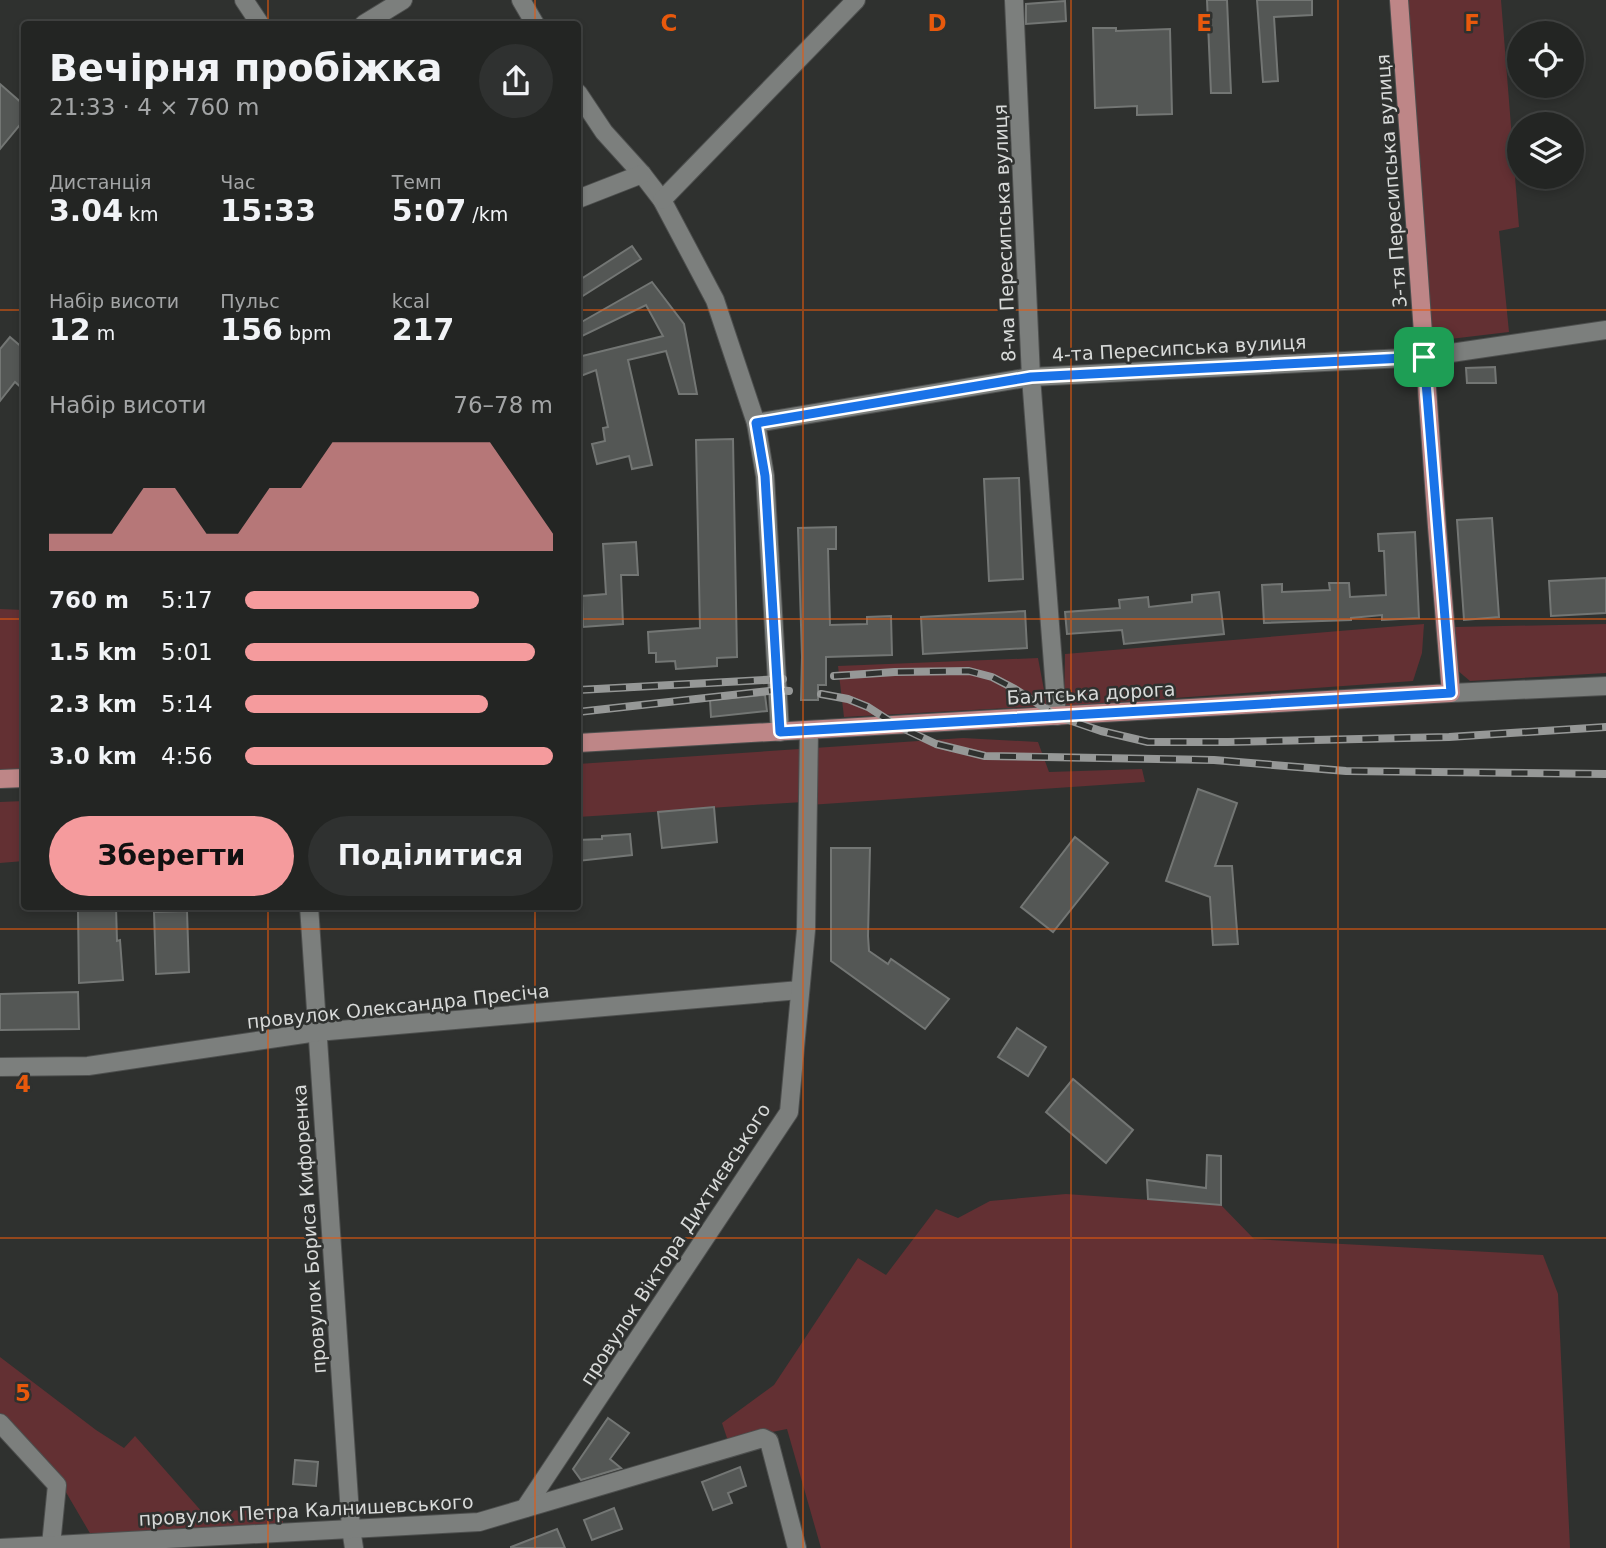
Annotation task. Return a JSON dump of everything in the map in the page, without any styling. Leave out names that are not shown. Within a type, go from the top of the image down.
[{"type":"main road","name":"3-тя Пересипська вулиця","points":[[1399,0],[1451,693]]},
{"type":"main road","name":"Балтська дорога","points":[[581,743],[1451,693]]},
{"type":"main road","points":[[0,779],[21,778]]},
{"type":"street","points":[[244,0],[258,21]]},
{"type":"street","points":[[369,21],[403,0]]},
{"type":"street","points":[[521,0],[533,21]]},
{"type":"street","points":[[662,200],[856,0]]},
{"type":"street","name":"8-ма Пересипська вулиця","points":[[1014,0],[1031,377],[1057,716]]},
{"type":"street","points":[[581,98],[604,132],[662,200],[715,300],[756,423],[765,476],[780,732]]},
{"type":"street","points":[[581,198],[642,174]]},
{"type":"street","name":"4-та Пересипська вулиця","points":[[756,423],[1031,377],[1424,357],[1606,330]]},
{"type":"street","name":"Балтська дорога","points":[[1451,693],[1606,686]]},
{"type":"street","name":"провулок Віктора Дихтиєвського","points":[[525,1508],[789,1112],[806,930],[809,730]]},
{"type":"street","name":"провулок Бориса Кифоренка","points":[[309,910],[354,1548]]},
{"type":"street","name":"провулок Олександра Пресіча","points":[[0,1067],[88,1066],[317,1032],[800,990]]},
{"type":"street","points":[[0,1423],[57,1485],[51,1545]]},
{"type":"street","name":"провулок Петра Калнишевського","points":[[0,1548],[479,1522],[763,1438],[769,1441],[797,1548]]},
{"type":"shaded area","points":[[1408,0],[1501,0],[1510,112],[1507,112],[1507,189],[1516,189],[1519,227],[1499,231],[1509,332],[1433,341]]},
{"type":"shaded area","points":[[0,609],[21,610],[21,769],[0,771]]},
{"type":"shaded area","points":[[1424,624],[1422,653],[1413,681],[1064,706],[1065,654]]},
{"type":"shaded area","points":[[1606,624],[1606,673],[1470,681],[1457,670],[1455,627]]},
{"type":"shaded area","points":[[1038,658],[1047,706],[844,717],[838,666]]},
{"type":"shaded area","points":[[963,738],[1038,742],[1049,772],[1142,769],[1145,782],[809,805],[804,802],[581,817],[581,764]]},
{"type":"shaded area","points":[[21,801],[21,861],[0,863],[0,802]]},
{"type":"shaded area","points":[[1066,1194],[1221,1205],[1254,1239],[1543,1255],[1558,1294],[1570,1548],[821,1548],[787,1429],[728,1441],[722,1423],[774,1385],[858,1258],[886,1275],[936,1209],[958,1218],[990,1201]]},
{"type":"shaded area","points":[[0,1357],[124,1448],[135,1436],[203,1513],[283,1507],[283,1527],[91,1535],[60,1482],[0,1422]]},
{"type":"building","points":[[1207,0],[1227,0],[1231,93],[1211,93]]},
{"type":"building","points":[[1257,0],[1312,0],[1312,15],[1274,17],[1278,81],[1263,82]]},
{"type":"building","points":[[1065,1],[1066,21],[1026,24],[1026,4]]},
{"type":"building","points":[[1093,28],[1116,28],[1116,31],[1170,29],[1172,114],[1137,115],[1137,106],[1095,108]]},
{"type":"building","points":[[0,84],[21,102],[21,124],[0,149]]},
{"type":"building","points":[[632,246],[641,259],[581,297],[581,279]]},
{"type":"building","points":[[652,282],[684,324],[697,394],[679,394],[666,351],[628,360],[652,465],[632,469],[629,456],[597,464],[592,444],[605,441],[603,428],[608,427],[596,370],[581,376],[581,356],[663,336],[646,305],[581,337],[581,322]]},
{"type":"building","points":[[10,337],[21,346],[21,387],[15,382],[0,401],[0,349]]},
{"type":"building","points":[[1495,367],[1496,383],[1467,383],[1466,368]]},
{"type":"building","points":[[733,439],[737,657],[717,658],[717,666],[676,669],[675,661],[656,662],[656,653],[649,653],[648,632],[700,628],[696,440]]},
{"type":"building","points":[[1019,478],[1023,579],[989,581],[984,479]]},
{"type":"building","points":[[1492,518],[1499,617],[1464,620],[1457,520]]},
{"type":"building","points":[[836,527],[836,549],[828,549],[830,625],[867,624],[867,617],[891,616],[892,655],[826,657],[826,685],[818,685],[818,700],[801,700],[798,528]]},
{"type":"building","points":[[1415,532],[1419,618],[1382,620],[1382,615],[1351,620],[1264,623],[1262,585],[1282,584],[1282,592],[1330,590],[1329,583],[1349,583],[1350,597],[1386,595],[1384,551],[1379,551],[1378,534]]},
{"type":"building","points":[[636,542],[638,575],[621,575],[623,624],[583,627],[582,596],[606,594],[603,544]]},
{"type":"building","points":[[1606,578],[1606,613],[1551,616],[1549,581]]},
{"type":"building","points":[[1219,592],[1224,634],[1124,644],[1122,630],[1067,634],[1065,612],[1120,608],[1119,600],[1148,597],[1149,607],[1192,602],[1192,595]]},
{"type":"building","points":[[1025,611],[1027,648],[923,654],[921,617]]},
{"type":"building","points":[[765,695],[767,711],[711,717],[710,700]]},
{"type":"building","points":[[1198,789],[1237,803],[1215,866],[1232,866],[1238,944],[1213,945],[1210,897],[1166,881]]},
{"type":"building","points":[[714,807],[717,842],[662,848],[658,812]]},
{"type":"building","points":[[630,834],[632,855],[581,861],[581,840],[602,839],[602,836]]},
{"type":"building","points":[[1075,837],[1108,863],[1053,932],[1021,907]]},
{"type":"building","points":[[831,848],[870,848],[869,951],[888,964],[891,959],[949,999],[925,1029],[831,961]]},
{"type":"building","points":[[78,910],[116,910],[117,941],[120,940],[123,980],[79,983]]},
{"type":"building","points":[[187,911],[189,972],[156,974],[154,912]]},
{"type":"building","points":[[78,992],[79,1029],[0,1030],[0,994]]},
{"type":"building","points":[[1017,1028],[1046,1047],[1028,1076],[998,1057]]},
{"type":"building","points":[[1073,1079],[1133,1130],[1106,1163],[1046,1112]]},
{"type":"building","points":[[1207,1155],[1221,1156],[1221,1205],[1148,1199],[1147,1180],[1206,1188]]},
{"type":"building","points":[[608,1418],[629,1433],[610,1459],[621,1468],[581,1480],[573,1469]]},
{"type":"building","points":[[295,1460],[318,1462],[316,1486],[293,1484]]},
{"type":"building","points":[[740,1467],[746,1486],[728,1493],[732,1503],[713,1510],[702,1482]]},
{"type":"building","points":[[614,1508],[622,1529],[592,1540],[584,1520]]},
{"type":"building","points":[[557,1529],[565,1548],[511,1548],[511,1547]]},
{"type":"railway","points":[[834,676],[969,671],[992,677],[1057,716],[1101,731],[1148,742],[1449,737],[1606,727]]},
{"type":"railway","points":[[581,690],[783,679]]},
{"type":"railway","points":[[581,712],[789,691]]},
{"type":"railway","points":[[821,694],[848,699],[868,707],[896,725],[936,744],[985,756],[1214,760],[1346,771],[1606,774]]},
{"type":"route","points":[[1424,357],[1451,693],[780,732],[765,476],[756,423],[1031,377],[1424,357]]}]
